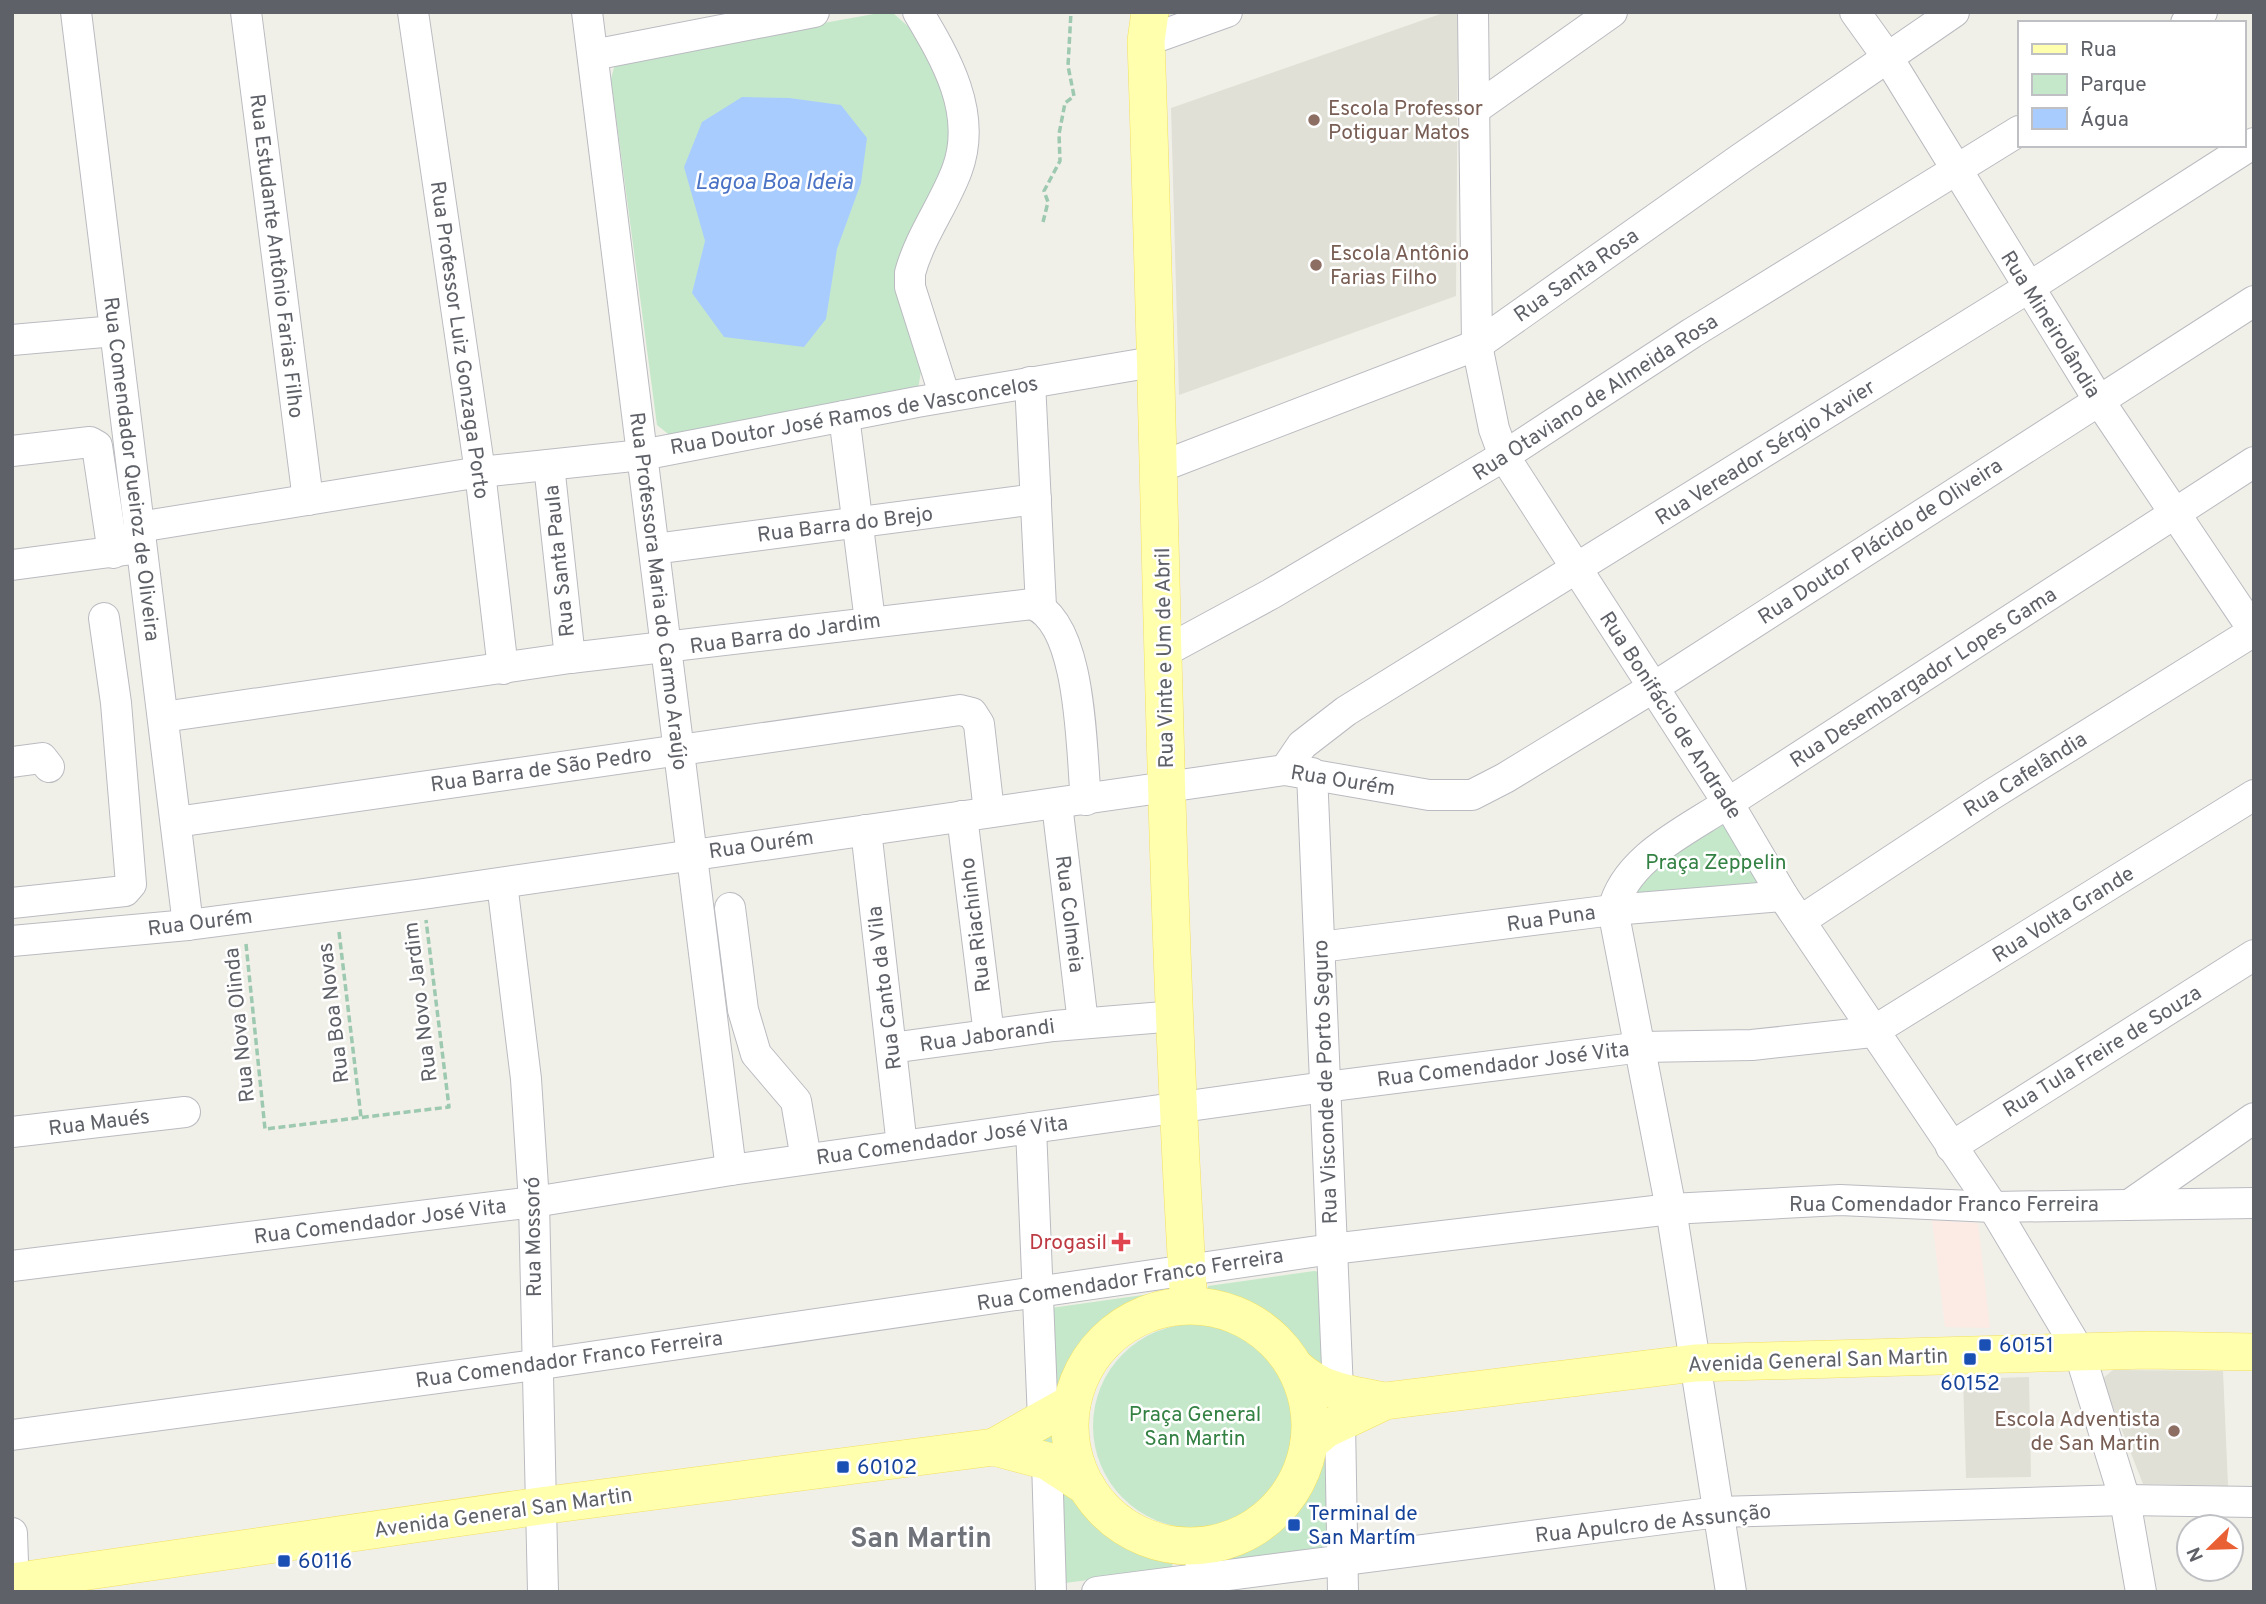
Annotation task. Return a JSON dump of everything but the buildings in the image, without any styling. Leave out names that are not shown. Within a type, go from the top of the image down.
[{"type":"main road","name":"Rua Vinte e Um de Abril","points":[[1148,27],[1153,362],[1160,467],[1167,788],[1188,1287]]},
{"type":"main road","points":[[1188,1287],[1216,1308],[1242,1317],[1266,1332],[1295,1367],[1308,1404],[1309,1443],[1302,1469],[1290,1493],[1273,1514],[1251,1530],[1226,1541],[1201,1571],[1173,1545],[1135,1532],[1103,1508],[1087,1487],[1057,1412],[1094,1353],[1113,1333],[1136,1317],[1162,1308],[1188,1287]]},
{"type":"main road","name":"Avenida General San Martin","points":[[1295,1367],[1339,1406],[1695,1363],[2079,1351],[2254,1352]]},
{"type":"main road","points":[[1309,1443],[1339,1406]]},
{"type":"main road","name":"Avenida General San Martin","points":[[13,1585],[540,1506],[994,1447],[1057,1412]]},
{"type":"main road","name":"Avenida General San Martin","points":[[994,1447],[1047,1461],[1072,1474],[1087,1487]]},
{"type":"street","name":"Rua Comendador Queiroz de Oliveira","points":[[76,12],[115,331],[131,543],[163,717],[188,925]]},
{"type":"street","name":"Rua Estudante Antônio Farias Filho","points":[[246,12],[309,499]]},
{"type":"street","name":"Rua Professor Luiz Gonzaga Porto","points":[[413,12],[480,472],[503,669]]},
{"type":"street","name":"Rua Professora Maria do Carmo Araújo","points":[[587,12],[731,1170]]},
{"type":"street","points":[[593,55],[814,12]]},
{"type":"street","name":"Rua Doutor José Ramos de Vasconcelos","points":[[918,12],[955,81],[963,123],[957,169],[916,256],[910,280],[944,397]]},
{"type":"street","points":[[1148,27],[1227,12]]},
{"type":"street","name":"Rua Bonifácio de Andrade","points":[[1473,12],[1478,345],[1494,429],[1504,456],[1728,803],[1783,896],[1872,1032],[1993,1207],[2079,1351],[2124,1500],[2141,1592]]},
{"type":"street","points":[[1475,109],[1612,12]]},
{"type":"street","name":"Rua Mineirolândia","points":[[1855,12],[1888,58],[2098,399],[2173,515],[2254,631]]},
{"type":"street","name":"Rua Santa Rosa","points":[[1160,467],[1478,345],[1740,159],[1954,12]]},
{"type":"street","name":"Rua Otaviano de Almeida Rosa","points":[[1164,652],[1271,594],[1504,456],[1692,333],[2018,132]]},
{"type":"street","name":"Rua Vereador Sérgio Xavier","points":[[1298,771],[1302,745],[1346,711],[2028,288],[2254,143]]},
{"type":"street","name":"Rua Doutor Plácido de Oliveira","points":[[1505,778],[1654,687],[2254,301]]},
{"type":"street","points":[[12,340],[115,331]]},
{"type":"street","name":"Rua Doutor José Ramos de Vasconcelos","points":[[12,565],[131,543],[309,499],[480,472],[642,455],[944,397],[1153,362]]},
{"type":"street","points":[[1030,382],[1041,607],[1058,626],[1067,648],[1074,685],[1086,800]]},
{"type":"street","points":[[844,416],[870,621]]},
{"type":"street","points":[[12,452],[90,442],[97,446],[131,543]]},
{"type":"street","name":"Rua Desembargador Lopes Gama","points":[[1613,910],[1617,892],[1633,869],[1728,803],[2254,462]]},
{"type":"street","name":"Rua Santa Paula","points":[[549,465],[570,658]]},
{"type":"street","name":"Rua Barra do Brejo","points":[[654,549],[1036,499]]},
{"type":"street","name":"Rua Barra do Jardim","points":[[163,717],[570,658],[666,649],[1018,604],[1041,607]]},
{"type":"street","points":[[12,903],[125,891],[131,884],[116,703],[104,618]]},
{"type":"street","name":"Rua Cafelândia","points":[[1800,921],[1991,794],[2254,631]]},
{"type":"street","name":"Rua Barra de São Pedro","points":[[176,822],[968,710],[976,718],[983,741],[976,814]]},
{"type":"street","points":[[12,762],[42,758],[49,767]]},
{"type":"street","name":"Rua Ourém","points":[[12,941],[188,925],[423,894],[690,854],[1086,800],[1167,788],[1215,777],[1298,771],[1452,797],[1472,795],[1505,778]]},
{"type":"street","name":"Rua Visconde de Porto Seguro","points":[[1298,771],[1320,947],[1339,1406],[1343,1592]]},
{"type":"street","name":"Rua Volta Grande","points":[[1872,1032],[2254,795]]},
{"type":"street","name":"Rua Colmeia","points":[[1057,804],[1083,1023]]},
{"type":"street","name":"Rua Riachinho","points":[[976,814],[989,1035]]},
{"type":"street","name":"Rua Canto da Vila","points":[[866,830],[902,1146]]},
{"type":"street","name":"Rua Mossoró","points":[[502,883],[526,1079],[534,1202],[543,1592]]},
{"type":"street","name":"Rua Puna","points":[[1320,947],[1613,910],[1783,896]]},
{"type":"street","points":[[730,908],[746,1021],[756,1054],[796,1101],[806,1159]]},
{"type":"street","points":[[1613,910],[1642,1047],[1671,1209],[1731,1592]]},
{"type":"street","name":"Rua Tula Freire de Souza","points":[[1951,1147],[2254,955]]},
{"type":"street","name":"Rua Jaborandi","points":[[891,1048],[1083,1023],[1176,1016]]},
{"type":"street","name":"Rua Comendador José Vita","points":[[12,1266],[534,1202],[731,1170],[1180,1106],[1642,1047],[1752,1045],[1872,1032]]},
{"type":"street","name":"Rua Maués","points":[[12,1132],[185,1112]]},
{"type":"street","points":[[2129,1205],[2254,1118]]},
{"type":"street","points":[[1031,1128],[1037,1294],[1057,1412]]},
{"type":"street","name":"Rua Comendador Franco Ferreira","points":[[12,1435],[1037,1294],[1188,1287],[1332,1249],[1671,1209],[1840,1200],[1993,1207],[2254,1203]]},
{"type":"street","points":[[1047,1461],[1051,1592]]},
{"type":"street","name":"Rua Apulcro de Assunção","points":[[1097,1592],[1201,1571],[1342,1558],[1718,1512],[2124,1500],[2254,1502]]},
{"type":"street","points":[[12,1533],[13,1585]]},
{"type":"path","points":[[1043,222],[1048,202],[1044,191],[1060,161],[1059,134],[1065,103],[1074,96],[1068,66],[1071,12]]},
{"type":"path","name":"Rua Novo Jardim","points":[[361,1117],[449,1107],[423,894]]},
{"type":"path","name":"Rua Boa Novas","points":[[336,905],[361,1117]]},
{"type":"path","name":"Rua Nova Olinda","points":[[244,918],[265,1129],[361,1117]]},
{"type":"shaded area","points":[[1446,12],[1458,12],[1456,296],[1179,395],[1171,108]]},
{"type":"shaded area","points":[[1932,1220],[1978,1223],[1990,1328],[1945,1327]]},
{"type":"shaded area","name":"Escola Adventista de San Martin","points":[[2113,1370],[2223,1371],[2228,1486],[2143,1484],[2102,1379]]},
{"type":"shaded area","points":[[2029,1377],[2031,1477],[1966,1478],[1963,1379]]},
{"type":"green space","points":[[885,12],[893,13],[910,28],[934,59],[956,134],[912,251],[924,352],[918,390],[672,437],[657,425],[611,79],[616,60]]},
{"type":"green space","name":"Praça Zeppelin","points":[[1725,824],[1765,887],[1631,893],[1665,859]]},
{"type":"green space","points":[[1320,1272],[1326,1370],[1268,1317],[1206,1293],[1208,1286]]},
{"type":"green space","points":[[1164,1292],[1164,1297],[1126,1314],[1099,1336],[1078,1365],[1061,1403],[1056,1408],[1051,1308]]},
{"type":"green space","name":"Praça General San Martin","points":[[1195,1324],[1234,1331],[1267,1354],[1290,1387],[1297,1426],[1290,1465],[1267,1498],[1234,1521],[1195,1528],[1156,1521],[1123,1498],[1100,1465],[1093,1426],[1100,1387],[1123,1354],[1156,1331]]},
{"type":"green space","points":[[1062,1430],[1067,1454],[1031,1444]]},
{"type":"green space","points":[[1327,1444],[1330,1549],[1220,1562],[1222,1555],[1261,1538],[1290,1513],[1301,1499]]},
{"type":"green space","points":[[1060,1483],[1070,1483],[1119,1535],[1145,1550],[1173,1559],[1172,1569],[1065,1583]]},
{"type":"water","name":"Lagoa Boa Ideia","points":[[742,97],[789,98],[841,105],[867,138],[861,183],[837,249],[826,319],[804,347],[724,337],[692,293],[705,241],[684,167],[702,122]]},
{"type":"place","name":"Escola Professor Potiguar Matos","points":[[1314,120]]},
{"type":"place","name":"Escola Antônio Farias Filho","points":[[1316,265]]},
{"type":"place","name":"Drogasil","points":[[1121,1242]]},
{"type":"place","name":"60151","points":[[1985,1345]]},
{"type":"place","name":"60152","points":[[1970,1359]]},
{"type":"place","name":"Escola Adventista de San Martin","points":[[2174,1431]]},
{"type":"place","name":"60102","points":[[843,1467]]},
{"type":"place","name":"Terminal de San Martím","points":[[1294,1525]]},
{"type":"place","name":"60116","points":[[284,1561]]},
{"type":"district","name":"San Martin","points":[[921,1537]]}]
